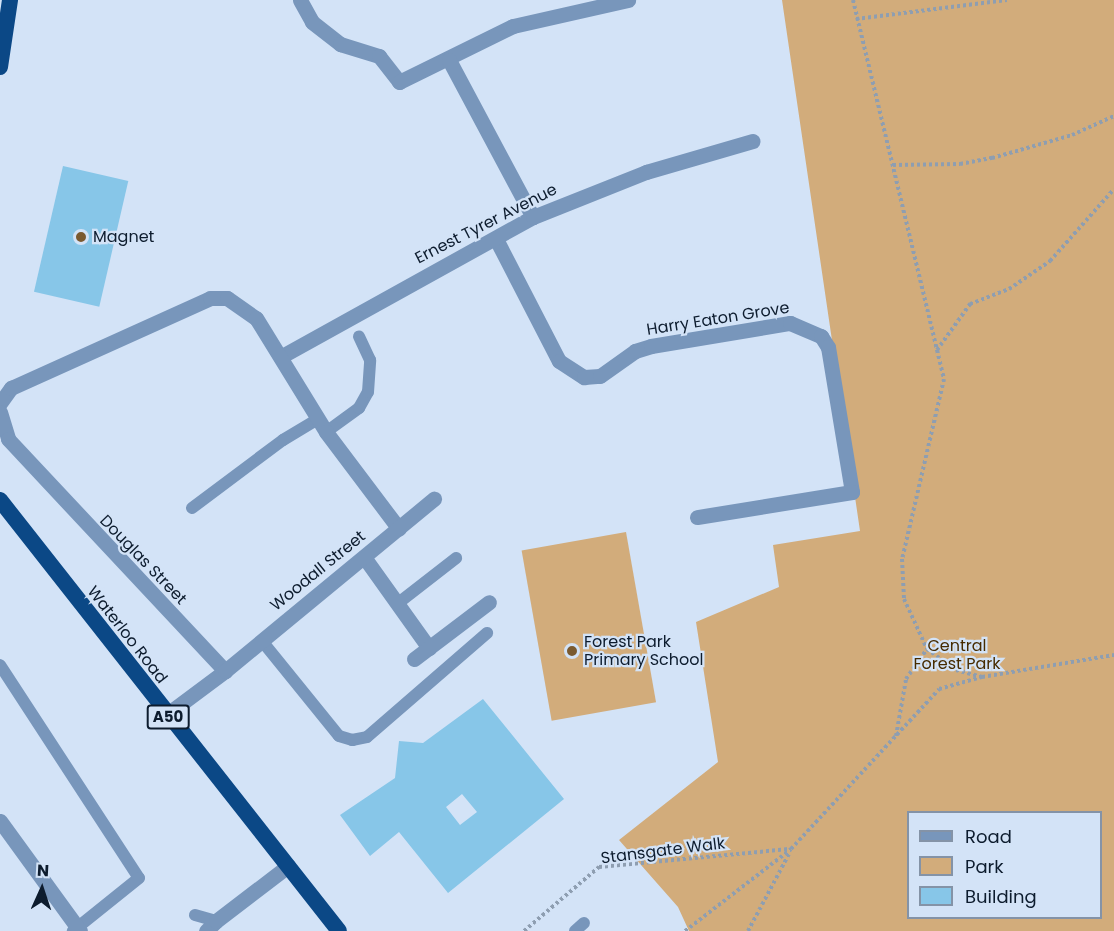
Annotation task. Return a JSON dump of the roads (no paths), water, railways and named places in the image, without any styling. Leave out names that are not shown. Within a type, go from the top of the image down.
[{"type":"highway","points":[[0,67],[10,0]]},
{"type":"highway","name":"Waterloo Road","points":[[0,500],[166,715],[339,931]]},
{"type":"street","points":[[300,0],[312,22],[340,44],[379,56],[399,82],[449,60],[513,26],[628,0]]},
{"type":"street","points":[[449,60],[533,217]]},
{"type":"street","name":"Ernest Tyrer Avenue","points":[[282,356],[398,288],[496,239],[533,217],[646,172],[753,141]]},
{"type":"street","name":"Harry Eaton Grove","points":[[496,239],[560,361],[584,377],[600,376],[635,351],[651,346],[790,324],[822,336],[828,347],[852,492],[697,517]]},
{"type":"street","points":[[0,403],[11,388],[210,298],[245,306],[282,356],[322,426],[399,529]]},
{"type":"street","name":"Douglas Street","points":[[0,412],[16,448],[225,671]]},
{"type":"street","name":"Woodall Street","points":[[225,671],[434,499]]},
{"type":"street","points":[[364,557],[429,648]]},
{"type":"street","points":[[414,659],[489,602]]},
{"type":"street","points":[[166,715],[225,671]]},
{"type":"street","points":[[0,821],[77,930]]},
{"type":"street","points":[[211,926],[288,866]]},
{"type":"lane","points":[[192,508],[283,440],[322,426],[359,408],[368,392],[370,360],[359,336]]},
{"type":"lane","points":[[397,604],[456,558]]},
{"type":"lane","points":[[262,641],[339,736],[352,740],[367,736],[487,633]]},
{"type":"lane","points":[[0,665],[140,878],[77,930]]},
{"type":"lane","points":[[195,915],[211,926]]},
{"type":"place","name":"Magnet","points":[[81,237]]},
{"type":"place","name":"Forest Park Primary School","points":[[572,651]]},
{"type":"park label","name":"Central Forest Park","points":[[957,655]]}]
